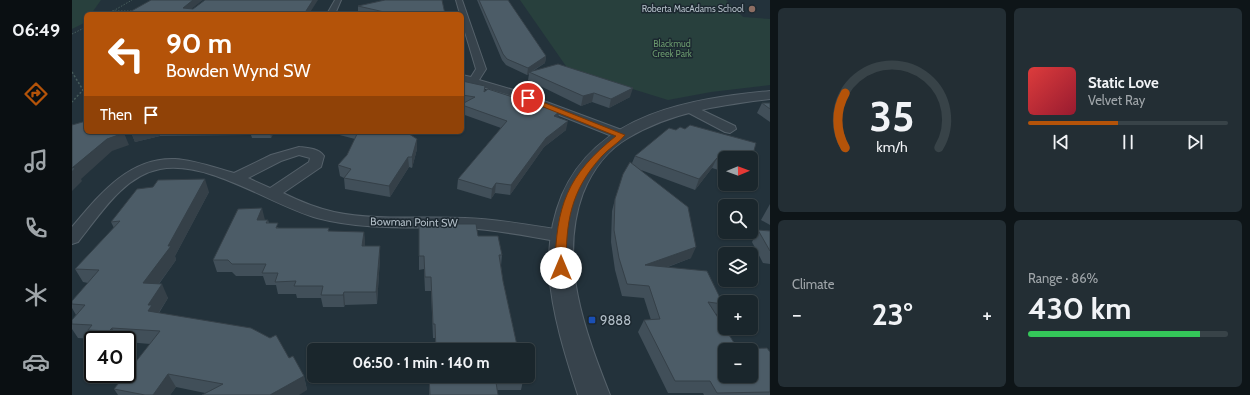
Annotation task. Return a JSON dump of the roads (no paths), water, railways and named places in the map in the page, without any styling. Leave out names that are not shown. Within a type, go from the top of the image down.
[{"type":"street","points":[[332,12],[338,0]]},
{"type":"street","points":[[459,0],[463,12]]},
{"type":"street","points":[[464,16],[481,69],[474,80]]},
{"type":"street","points":[[464,78],[474,80],[513,93],[622,135]]},
{"type":"street","points":[[594,395],[570,322],[563,293],[561,236],[568,205],[576,184],[586,168],[601,152],[622,135],[662,117],[691,109],[770,95]]},
{"type":"street","points":[[691,109],[730,129]]},
{"type":"street","points":[[235,179],[290,153],[307,151],[314,153],[317,156],[316,164],[312,168],[271,194]]},
{"type":"street","name":"Bowman Point SW","points":[[72,238],[122,181],[144,168],[165,163],[175,163],[235,179],[314,212],[353,220],[465,223],[512,228],[561,236]]},
{"type":"place","name":"Roberta MacAdams School","points":[[752,9]]},
{"type":"place","name":"9888","points":[[592,320]]},
{"type":"park label","name":"Blackmud Creek Park","points":[[672,50]]}]
